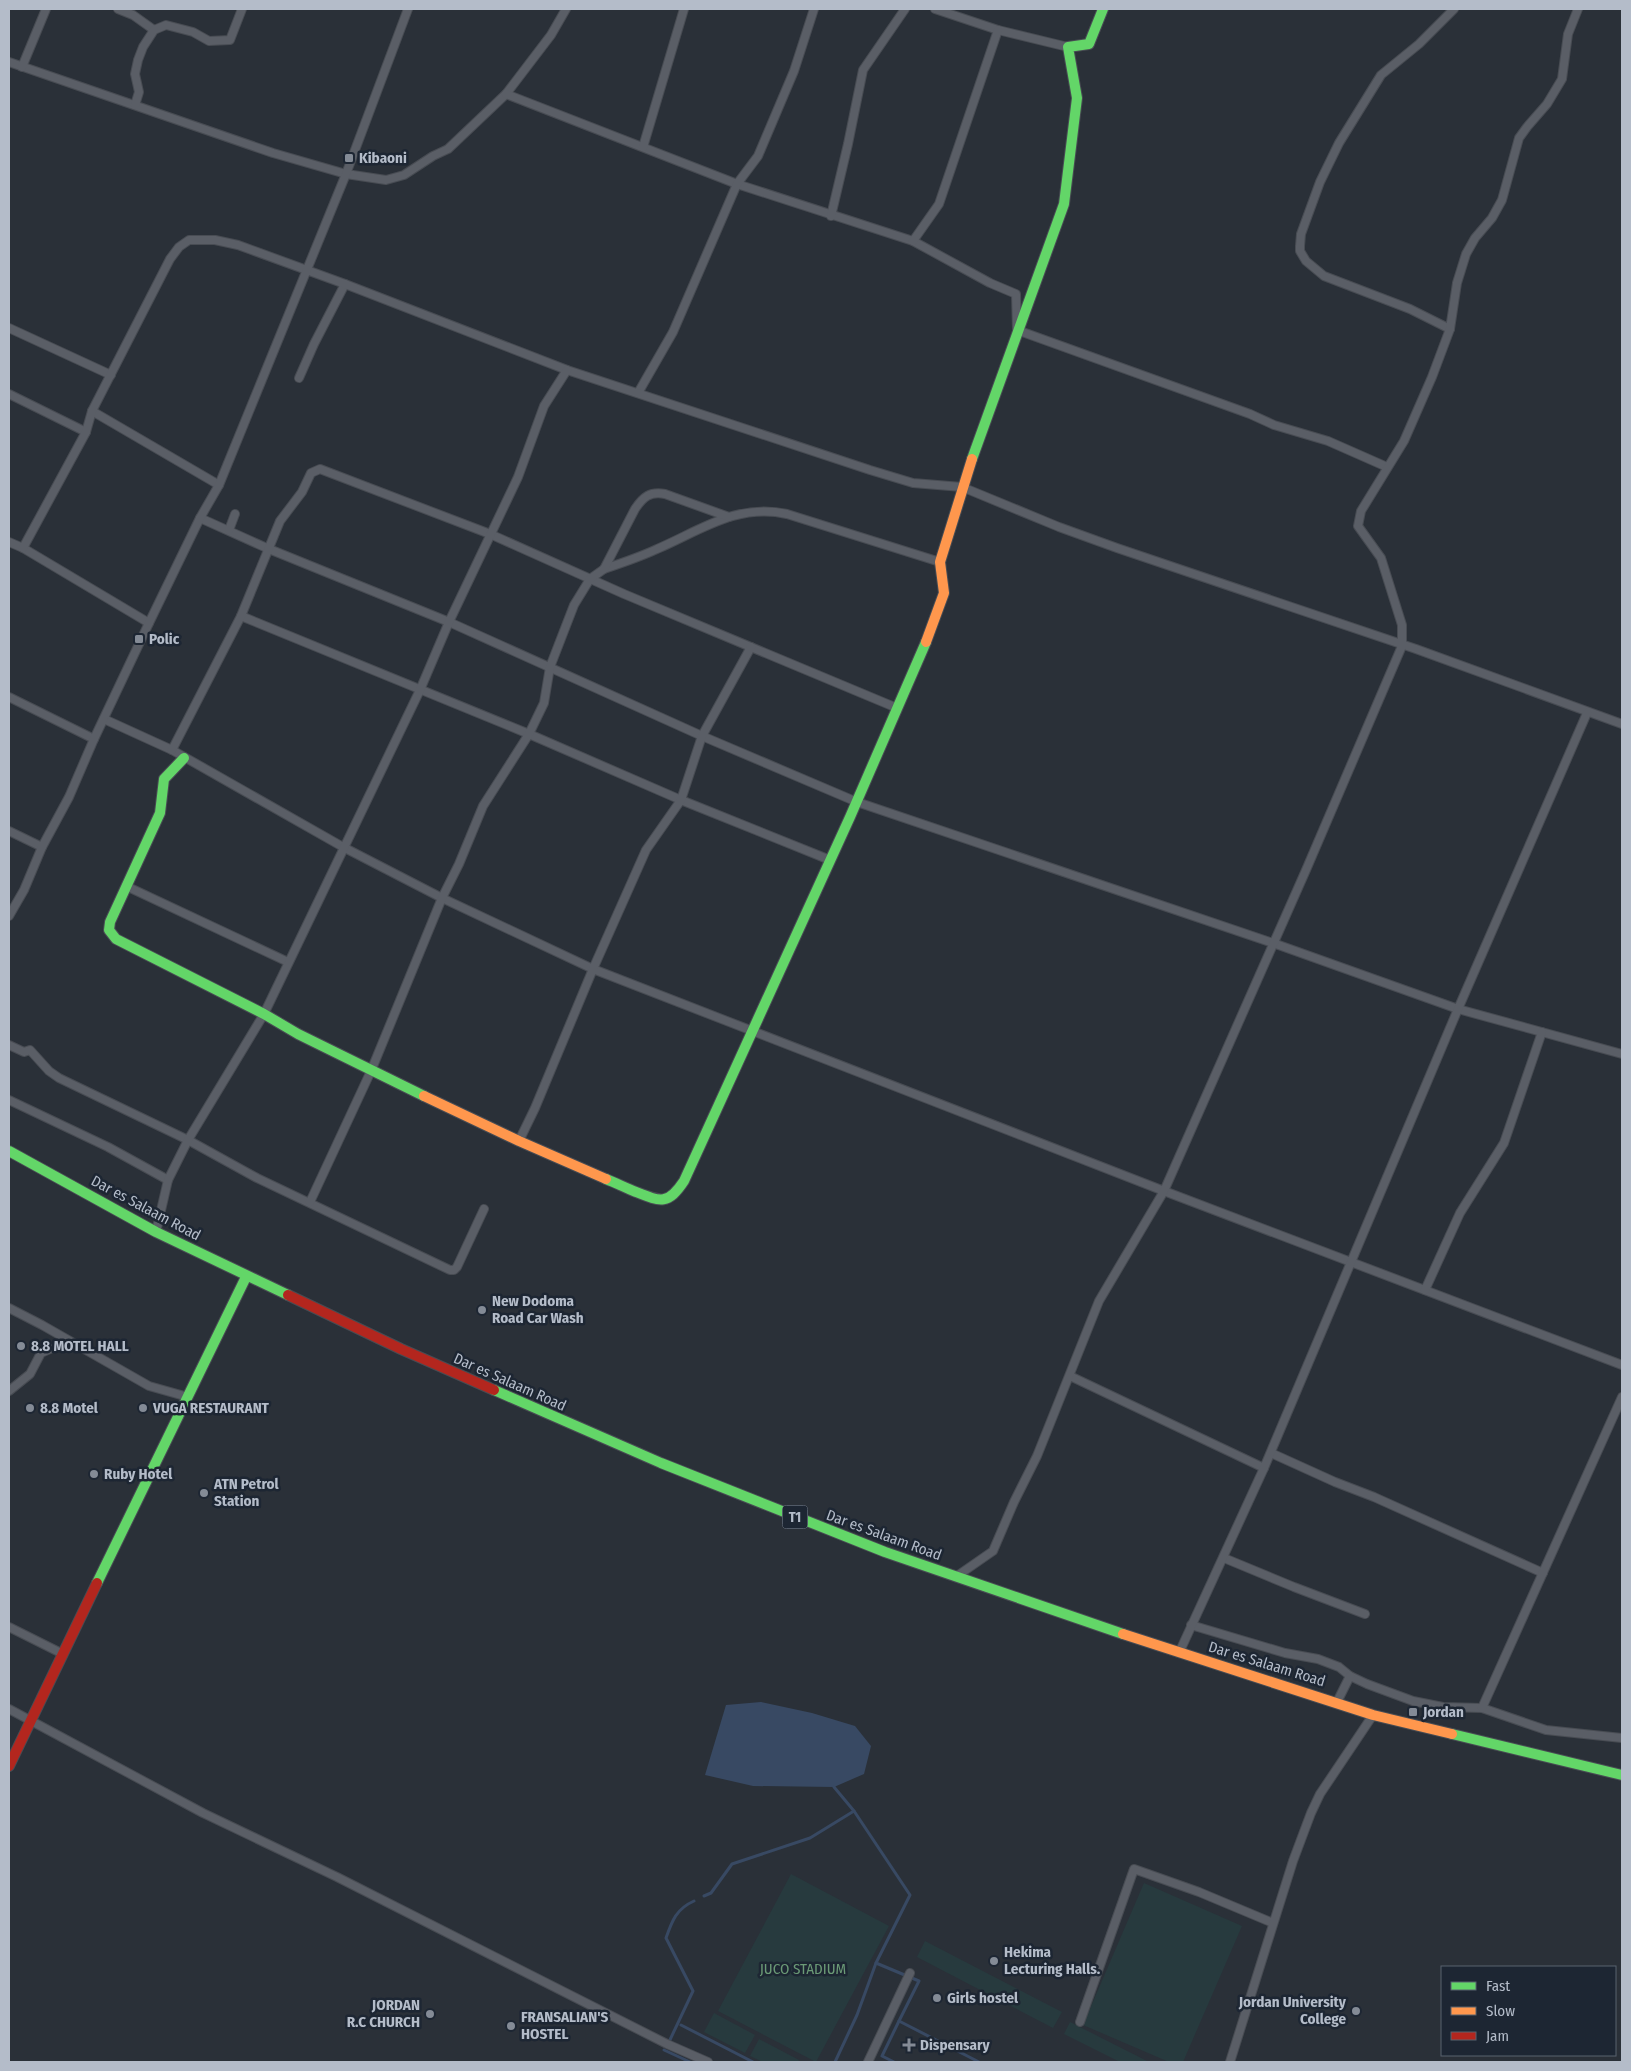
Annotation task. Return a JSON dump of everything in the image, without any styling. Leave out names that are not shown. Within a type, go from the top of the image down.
[{"type":"main road","points":[[184,758],[164,779],[160,813],[110,922],[109,930],[116,939],[371,1071],[519,1141],[655,1200],[666,1200],[674,1195],[684,1181],[857,802],[925,644],[944,593],[940,562],[962,487],[1064,204],[1077,98],[1068,47],[1089,44],[1103,9]]},
{"type":"main road","name":"Dar es Salaam Road","points":[[9,1152],[156,1232],[246,1277],[410,1353],[652,1460],[884,1552],[1179,1653],[1373,1715],[1622,1775]]},
{"type":"main road","points":[[9,1766],[246,1277]]},
{"type":"street","points":[[22,67],[46,9]]},
{"type":"street","points":[[118,9],[133,15],[154,30]]},
{"type":"street","points":[[135,105],[139,92],[135,74],[138,60],[154,30],[166,25],[192,32],[209,41],[230,40],[242,9]]},
{"type":"street","points":[[9,916],[24,890],[42,846],[70,797],[94,739],[149,623],[218,485],[346,174],[408,9]]},
{"type":"street","points":[[9,62],[246,144],[346,174],[386,180],[404,175],[433,156],[448,149],[506,94],[551,35],[566,9]]},
{"type":"street","points":[[644,147],[684,9]]},
{"type":"street","points":[[638,393],[673,332],[737,184],[758,156],[794,71],[814,9]]},
{"type":"street","points":[[830,216],[848,144],[863,70],[905,9]]},
{"type":"street","points":[[935,9],[998,30],[1068,47]]},
{"type":"street","points":[[1450,329],[1410,309],[1324,276],[1306,260],[1300,251],[1300,246],[1301,234],[1320,182],[1339,143],[1381,75],[1419,44],[1454,9]]},
{"type":"street","points":[[956,1577],[994,1551],[1014,1502],[1037,1456],[1099,1301],[1164,1191],[1402,646],[1402,625],[1381,558],[1358,524],[1361,511],[1404,441],[1415,418],[1450,329],[1463,261],[1475,238],[1492,218],[1502,200],[1523,132],[1547,104],[1562,79],[1568,34],[1578,9]]},
{"type":"street","points":[[913,241],[938,204],[998,30]]},
{"type":"street","points":[[506,94],[737,184],[830,216],[913,241],[990,283],[1016,294],[1017,330],[1250,414],[1274,425],[1328,441],[1387,467]]},
{"type":"street","points":[[23,548],[86,432],[92,411],[170,259],[184,242],[200,239],[215,240],[238,245],[345,284],[566,370],[887,476],[913,483],[962,487],[1076,533],[1622,724]]},
{"type":"street","points":[[299,378],[345,284]]},
{"type":"street","points":[[9,328],[111,375]]},
{"type":"street","points":[[156,1232],[168,1180],[188,1140],[264,1014],[420,690],[449,622],[518,477],[544,406],[566,370]]},
{"type":"street","points":[[9,394],[86,432]]},
{"type":"street","points":[[92,411],[218,485]]},
{"type":"street","points":[[172,750],[241,616],[280,521],[302,492],[311,473],[320,469],[490,534],[590,579],[897,708]]},
{"type":"street","points":[[604,569],[635,509],[641,500],[648,495],[653,493],[665,494],[729,517]]},
{"type":"street","points":[[310,1202],[371,1071],[442,898],[459,864],[483,806],[529,734],[544,703],[550,667],[574,606],[590,579],[604,569],[642,556],[705,525],[729,517],[754,513],[779,513],[940,562]]},
{"type":"street","points":[[229,530],[235,514]]},
{"type":"street","points":[[200,518],[269,549],[449,622],[702,736],[857,802],[1458,1009],[1622,1054]]},
{"type":"street","points":[[9,544],[23,548],[149,623]]},
{"type":"street","points":[[241,616],[529,734],[681,800],[830,860]]},
{"type":"street","points":[[519,1141],[536,1108],[593,968],[646,850],[681,800],[702,736],[751,647]]},
{"type":"street","points":[[9,697],[94,739]]},
{"type":"street","points":[[1179,1653],[1271,1453],[1458,1009],[1587,713]]},
{"type":"street","points":[[104,719],[172,750],[343,848],[442,898],[593,968],[1350,1263],[1622,1365]]},
{"type":"street","points":[[9,831],[42,846]]},
{"type":"street","points":[[126,886],[288,962]]},
{"type":"street","points":[[1425,1290],[1460,1213],[1504,1143],[1542,1032]]},
{"type":"street","points":[[9,1045],[24,1052],[30,1050],[49,1071],[59,1078],[188,1140],[257,1178],[454,1270],[484,1209]]},
{"type":"street","points":[[9,1100],[108,1147],[168,1180]]},
{"type":"street","points":[[9,1308],[148,1386],[188,1397]]},
{"type":"street","points":[[9,1391],[30,1374],[41,1353],[68,1341]]},
{"type":"street","points":[[1070,1376],[1264,1468]]},
{"type":"street","points":[[1482,1708],[1622,1397]]},
{"type":"street","points":[[1271,1453],[1543,1573]]},
{"type":"street","points":[[1224,1558],[1294,1588],[1365,1614]]},
{"type":"street","points":[[1191,1625],[1339,1667],[1350,1676],[1391,1694],[1413,1701],[1443,1707],[1482,1708],[1546,1730],[1622,1738]]},
{"type":"street","points":[[9,1628],[63,1654]]},
{"type":"street","points":[[1337,1702],[1350,1676]]},
{"type":"street","points":[[9,1709],[32,1719],[203,1813],[337,1877],[667,2044],[708,2062]]},
{"type":"street","points":[[1230,2062],[1293,1861],[1320,1794],[1373,1715]]},
{"type":"street","points":[[1080,2022],[1134,1869],[1199,1892],[1273,1923]]},
{"type":"street","points":[[868,2062],[910,1973]]},
{"type":"green space","name":"JUCO STADIUM","points":[[791,1874],[889,1926],[816,2062],[718,2011]]},
{"type":"green space","points":[[1144,1883],[1242,1926],[1183,2062],[1169,2062],[1083,2025]]},
{"type":"green space","points":[[925,1941],[1062,2012],[1053,2028],[917,1957]]},
{"type":"green space","points":[[714,2013],[755,2035],[745,2053],[704,2032]]},
{"type":"green space","points":[[1070,2022],[1149,2062],[1120,2062],[1064,2034]]},
{"type":"green space","points":[[759,2039],[799,2060],[798,2062],[763,2062],[750,2056]]},
{"type":"water","points":[[761,1702],[812,1713],[855,1726],[871,1746],[864,1774],[834,1787],[753,1786],[705,1775],[726,1705]]},
{"type":"waterway","points":[[704,1896],[711,1893],[732,1864],[810,1838],[854,1811],[834,1787]]},
{"type":"waterway","points":[[835,2062],[857,2015],[876,1963],[910,1895],[854,1811]]},
{"type":"waterway","points":[[668,2044],[693,1991],[666,1938],[679,1912],[694,1901]]},
{"type":"waterway","points":[[876,1963],[919,1981],[899,2021],[979,2062]]},
{"type":"waterway","points":[[894,2062],[882,2056],[899,2021]]},
{"type":"waterway","points":[[681,2025],[753,2062]]},
{"type":"waterway","points":[[664,2050],[690,2062]]},
{"type":"traffic: fast","points":[[972,459],[1064,204],[1077,98],[1068,47],[1089,44],[1103,9]]},
{"type":"traffic: fast","points":[[606,1179],[658,1199],[668,1198],[684,1181],[850,817],[926,642]]},
{"type":"traffic: fast","points":[[184,758],[164,779],[160,813],[110,922],[109,930],[116,939],[264,1014],[298,1034],[424,1096]]},
{"type":"traffic: fast","points":[[9,1151],[156,1232],[288,1295]]},
{"type":"traffic: fast","points":[[97,1583],[246,1277]]},
{"type":"traffic: fast","points":[[494,1390],[661,1463],[885,1552],[1123,1634]]},
{"type":"traffic: fast","points":[[1452,1734],[1622,1775]]},
{"type":"traffic: slow","points":[[926,642],[944,593],[940,562],[972,459]]},
{"type":"traffic: slow","points":[[424,1096],[519,1141],[606,1179]]},
{"type":"traffic: slow","points":[[1123,1634],[1373,1715],[1452,1734]]},
{"type":"traffic: jam","points":[[288,1295],[401,1349],[494,1390]]},
{"type":"traffic: jam","points":[[9,1766],[97,1583]]},
{"type":"place","name":"Kibaoni","points":[[349,158]]},
{"type":"place","name":"Polic","points":[[139,639]]},
{"type":"place","name":"New Dodoma Road Car Wash","points":[[482,1310]]},
{"type":"place","name":"8.8 MOTEL HALL","points":[[21,1346]]},
{"type":"place","name":"8.8 Motel","points":[[30,1408]]},
{"type":"place","name":"VUGA RESTAURANT","points":[[143,1408]]},
{"type":"place","name":"Ruby Hotel","points":[[94,1474]]},
{"type":"place","name":"ATN Petrol Station","points":[[204,1493]]},
{"type":"place","name":"Jordan","points":[[1413,1712]]},
{"type":"place","name":"Hekima Lecturing Halls.","points":[[994,1961]]},
{"type":"place","name":"Girls hostel","points":[[937,1998]]},
{"type":"place","name":"Jordan University College","points":[[1356,2011]]},
{"type":"place","name":"JORDAN R.C CHURCH","points":[[430,2014]]},
{"type":"place","name":"FRANSALIAN'S HOSTEL","points":[[511,2026]]},
{"type":"place","name":"Dispensary","points":[[909,2045]]}]
